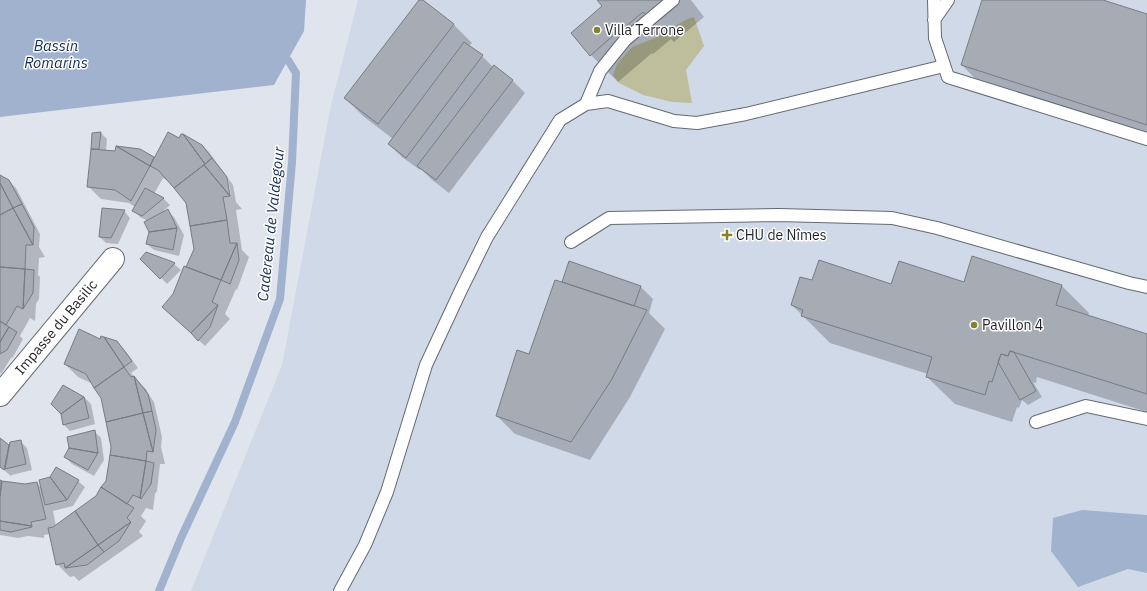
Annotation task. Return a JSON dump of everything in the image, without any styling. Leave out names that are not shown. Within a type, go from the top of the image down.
[{"type":"street","name":"Impasse du Basilic","points":[[0,395],[113,259]]},
{"type":"lane","points":[[586,104],[600,71],[625,40],[673,0]]},
{"type":"lane","points":[[934,0],[935,38],[948,77],[1147,139]]},
{"type":"lane","points":[[934,20],[948,0]]},
{"type":"lane","points":[[340,591],[366,545],[387,492],[426,365],[460,292],[487,237],[560,120],[586,104],[608,101],[674,121],[697,123],[746,114],[944,66]]},
{"type":"lane","points":[[571,242],[609,218],[779,215],[892,218],[937,228],[1147,287]]},
{"type":"lane","points":[[1036,422],[1086,406],[1147,419]]},
{"type":"shaded area","name":"CHU de Nîmes","points":[[358,0],[1147,0],[1147,591],[191,591],[282,365],[331,105]]},
{"type":"green space","points":[[694,17],[704,46],[686,70],[692,103],[672,102],[643,95],[619,83],[613,75],[617,64],[632,47],[655,38],[687,19]]},
{"type":"water","name":"Bassin Romarins","points":[[0,0],[306,0],[304,31],[274,85],[0,117]]},
{"type":"water","points":[[1082,510],[1147,515],[1147,573],[1128,569],[1078,587],[1051,551],[1053,518]]},
{"type":"building","points":[[419,0],[423,0],[454,24],[378,124],[344,98]]},
{"type":"building","name":"Villa Terrone","points":[[597,0],[664,0],[646,15],[643,12],[625,27],[624,26],[590,56],[571,33],[602,6]]},
{"type":"building","points":[[982,0],[1103,0],[1147,14],[1147,125],[961,65]]},
{"type":"building","points":[[464,42],[483,55],[406,158],[388,144]]},
{"type":"building","points":[[494,65],[513,80],[436,180],[417,166]]},
{"type":"building","points":[[101,132],[99,149],[91,149],[92,133]]},
{"type":"building","points":[[168,132],[179,138],[181,134],[183,134],[205,164],[174,188],[158,170],[150,166]]},
{"type":"building","points":[[183,134],[202,145],[212,158],[205,164]]},
{"type":"building","points":[[116,146],[140,149],[154,157],[150,166]]},
{"type":"building","points":[[116,146],[150,166],[131,201],[115,190],[87,187],[91,149],[115,151]]},
{"type":"building","points":[[212,158],[227,177],[230,196],[204,165]]},
{"type":"building","points":[[204,165],[230,196],[223,197],[227,220],[190,226],[186,203],[174,188]]},
{"type":"building","points":[[0,175],[9,180],[22,204],[13,208],[0,183]]},
{"type":"building","points":[[0,183],[13,208],[0,215]]},
{"type":"building","points":[[145,188],[164,198],[142,216],[132,211]]},
{"type":"building","points":[[22,204],[34,227],[33,245],[13,208]]},
{"type":"building","points":[[13,208],[33,245],[26,245],[25,269],[0,267],[0,215]]},
{"type":"building","points":[[102,208],[125,210],[111,238],[99,237]]},
{"type":"building","points":[[168,209],[177,228],[149,232],[144,222]]},
{"type":"building","points":[[227,220],[230,243],[237,243],[221,280],[186,267],[194,249],[190,226]]},
{"type":"building","points":[[177,228],[173,250],[146,244],[149,232]]},
{"type":"building","points":[[237,243],[239,260],[230,284],[221,280]]},
{"type":"building","points":[[146,252],[175,263],[160,279],[140,259]]},
{"type":"building","name":"Pavillon 4","points":[[972,256],[1062,285],[1056,305],[1147,334],[1147,394],[1010,351],[1008,356],[1001,354],[992,382],[989,381],[985,395],[926,377],[932,357],[801,316],[803,310],[791,305],[800,277],[812,280],[819,260],[891,284],[899,261],[964,282]]},
{"type":"building","points":[[569,261],[641,286],[634,306],[562,282]]},
{"type":"building","points":[[184,266],[221,280],[212,302],[218,305],[191,333],[162,307],[173,294]]},
{"type":"building","points":[[0,267],[25,269],[23,309],[17,306],[6,325],[0,321]]},
{"type":"building","points":[[25,269],[34,270],[33,293],[23,309]]},
{"type":"building","points":[[555,280],[647,310],[612,379],[571,442],[496,416],[517,350],[529,354]]},
{"type":"building","points":[[218,305],[210,327],[198,341],[191,333]]},
{"type":"building","points":[[0,321],[9,327],[0,342]]},
{"type":"building","points":[[9,327],[17,332],[7,350],[0,354],[0,342]]},
{"type":"building","points":[[79,329],[100,339],[101,336],[104,337],[124,367],[94,388],[86,374],[64,364]]},
{"type":"building","points":[[104,337],[117,341],[132,361],[124,367]]},
{"type":"building","points":[[1010,351],[1014,352],[1036,391],[1020,400],[998,362],[1001,354],[1008,356]]},
{"type":"building","points":[[124,367],[131,377],[134,376],[143,413],[106,422],[101,398],[94,388]]},
{"type":"building","points":[[134,376],[148,394],[152,411],[143,413]]},
{"type":"building","points":[[63,385],[84,397],[61,414],[51,404]]},
{"type":"building","points":[[84,397],[89,418],[63,425],[61,414]]},
{"type":"building","points":[[152,411],[156,430],[153,452],[143,413]]},
{"type":"building","points":[[143,413],[153,452],[147,451],[146,461],[110,455],[111,447],[106,422]]},
{"type":"building","points":[[95,430],[98,453],[69,448],[67,437]]},
{"type":"building","points":[[0,438],[9,445],[4,470],[0,467]]},
{"type":"building","points":[[21,440],[26,464],[5,469],[10,442]]},
{"type":"building","points":[[69,448],[98,453],[88,470],[64,457]]},
{"type":"building","points":[[110,455],[146,461],[140,498],[133,495],[127,504],[101,487],[106,481]]},
{"type":"building","points":[[146,461],[154,463],[151,484],[141,499],[140,498]]},
{"type":"building","points":[[56,467],[79,480],[67,500],[50,477]]},
{"type":"building","points":[[50,477],[67,500],[45,505],[39,480]]},
{"type":"building","points":[[0,480],[2,481],[0,496]]},
{"type":"building","points":[[2,481],[25,484],[37,482],[46,519],[31,522],[32,526],[0,521],[0,496]]},
{"type":"building","points":[[101,487],[134,508],[127,518],[131,522],[98,545],[75,511],[96,496]]},
{"type":"building","points":[[75,511],[98,545],[65,568],[64,563],[56,565],[48,528],[53,527]]},
{"type":"building","points":[[0,521],[32,527],[11,532],[0,530]]},
{"type":"building","points":[[131,522],[119,541],[104,552],[98,545]]},
{"type":"building","points":[[98,545],[104,552],[87,565],[65,568]]},
{"type":"waterway","name":"Cadereau de Valdegour","points":[[159,591],[181,538],[235,422],[280,299],[292,162],[296,73],[288,60],[281,54]]},
{"type":"place","name":"Villa Terrone","points":[[597,30]]},
{"type":"place","name":"CHU de Nîmes","points":[[727,235]]},
{"type":"place","name":"Pavillon 4","points":[[974,325]]}]
